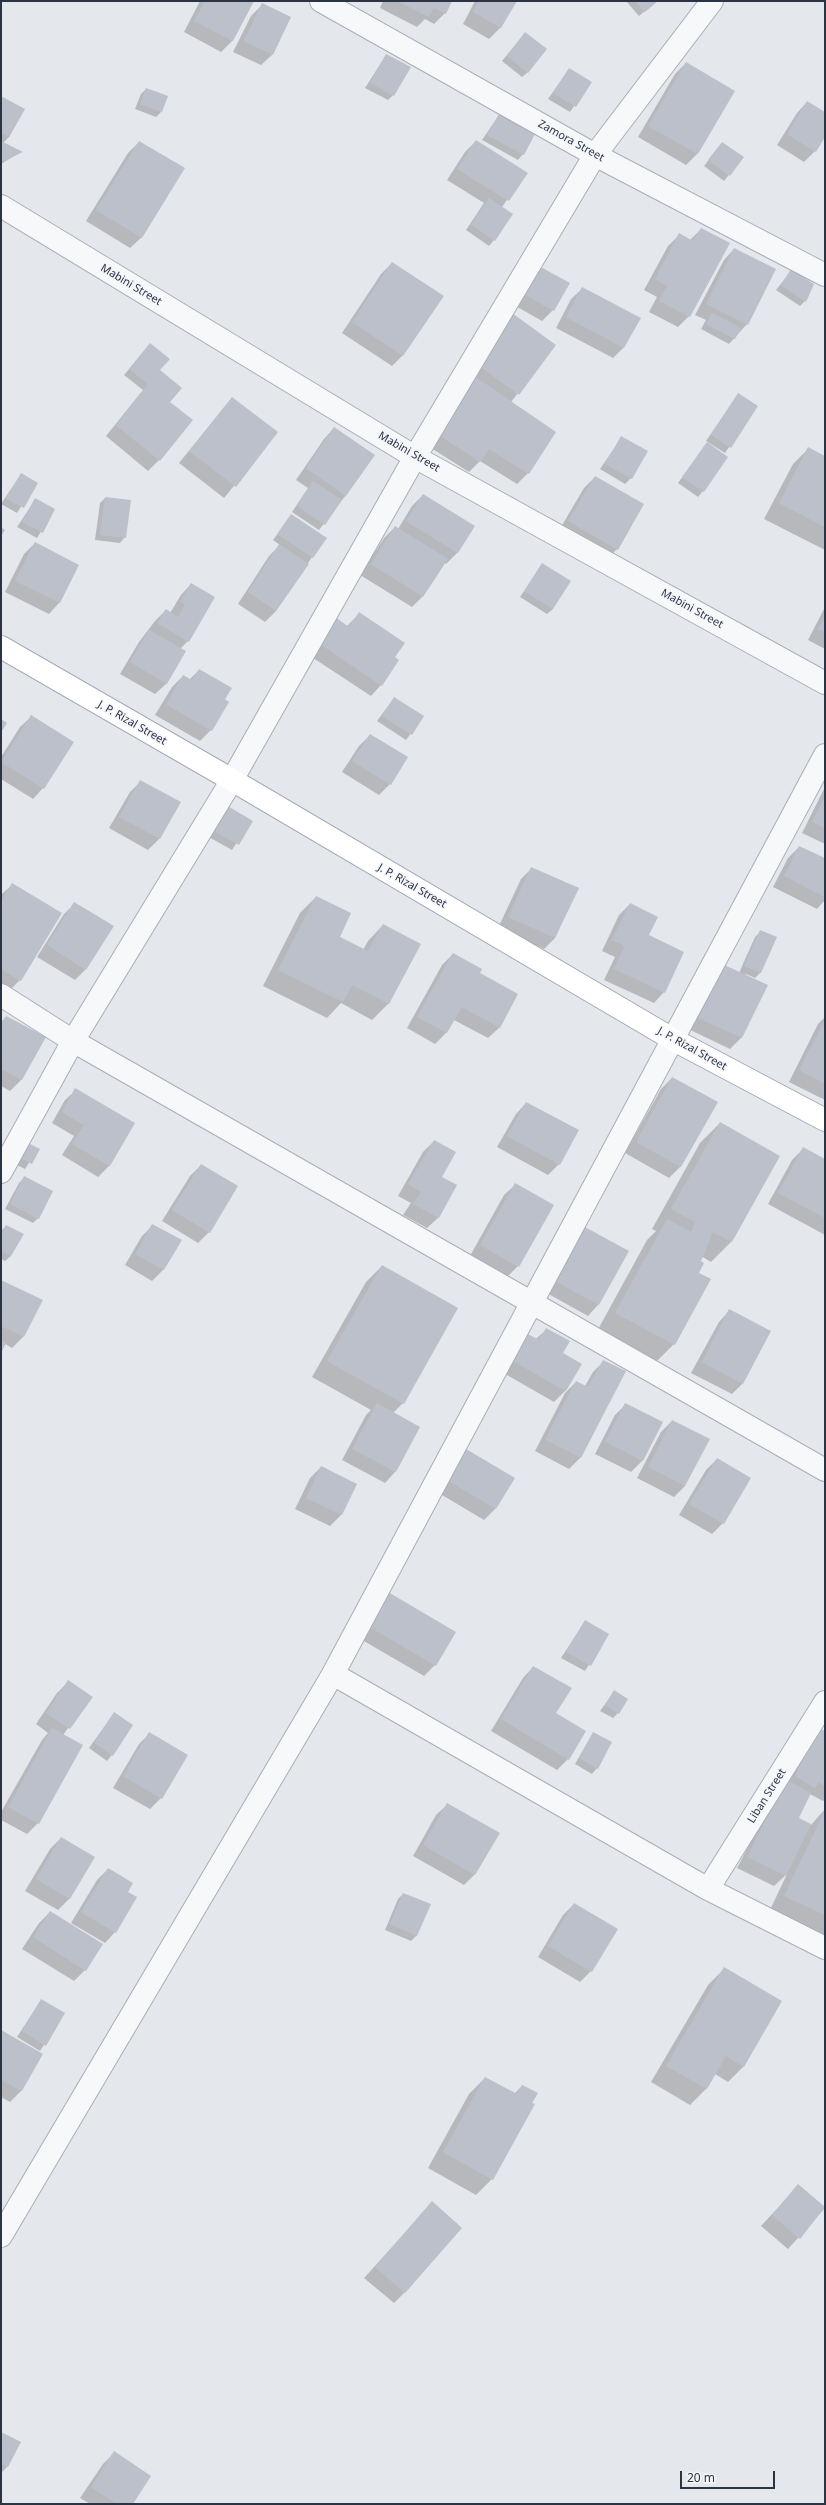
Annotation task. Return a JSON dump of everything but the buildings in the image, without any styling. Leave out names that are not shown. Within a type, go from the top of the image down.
[{"type":"main road","name":"J. P. Rizal Street","points":[[1,647],[232,780],[674,1040],[825,1120]]},
{"type":"street","name":"Zamora Street","points":[[321,1],[595,155],[825,276]]},
{"type":"street","points":[[1,1172],[73,1041],[232,780],[415,457],[595,155],[712,1]]},
{"type":"street","name":"Mabini Street","points":[[1,206],[415,457],[825,682]]},
{"type":"street","points":[[1,2236],[333,1674],[674,1040],[825,755]]},
{"type":"street","points":[[1,996],[73,1041],[533,1302],[825,1470]]},
{"type":"street","points":[[333,1674],[708,1889],[825,1948]]},
{"type":"street","name":"Liban Street","points":[[708,1889],[825,1702]]}]
